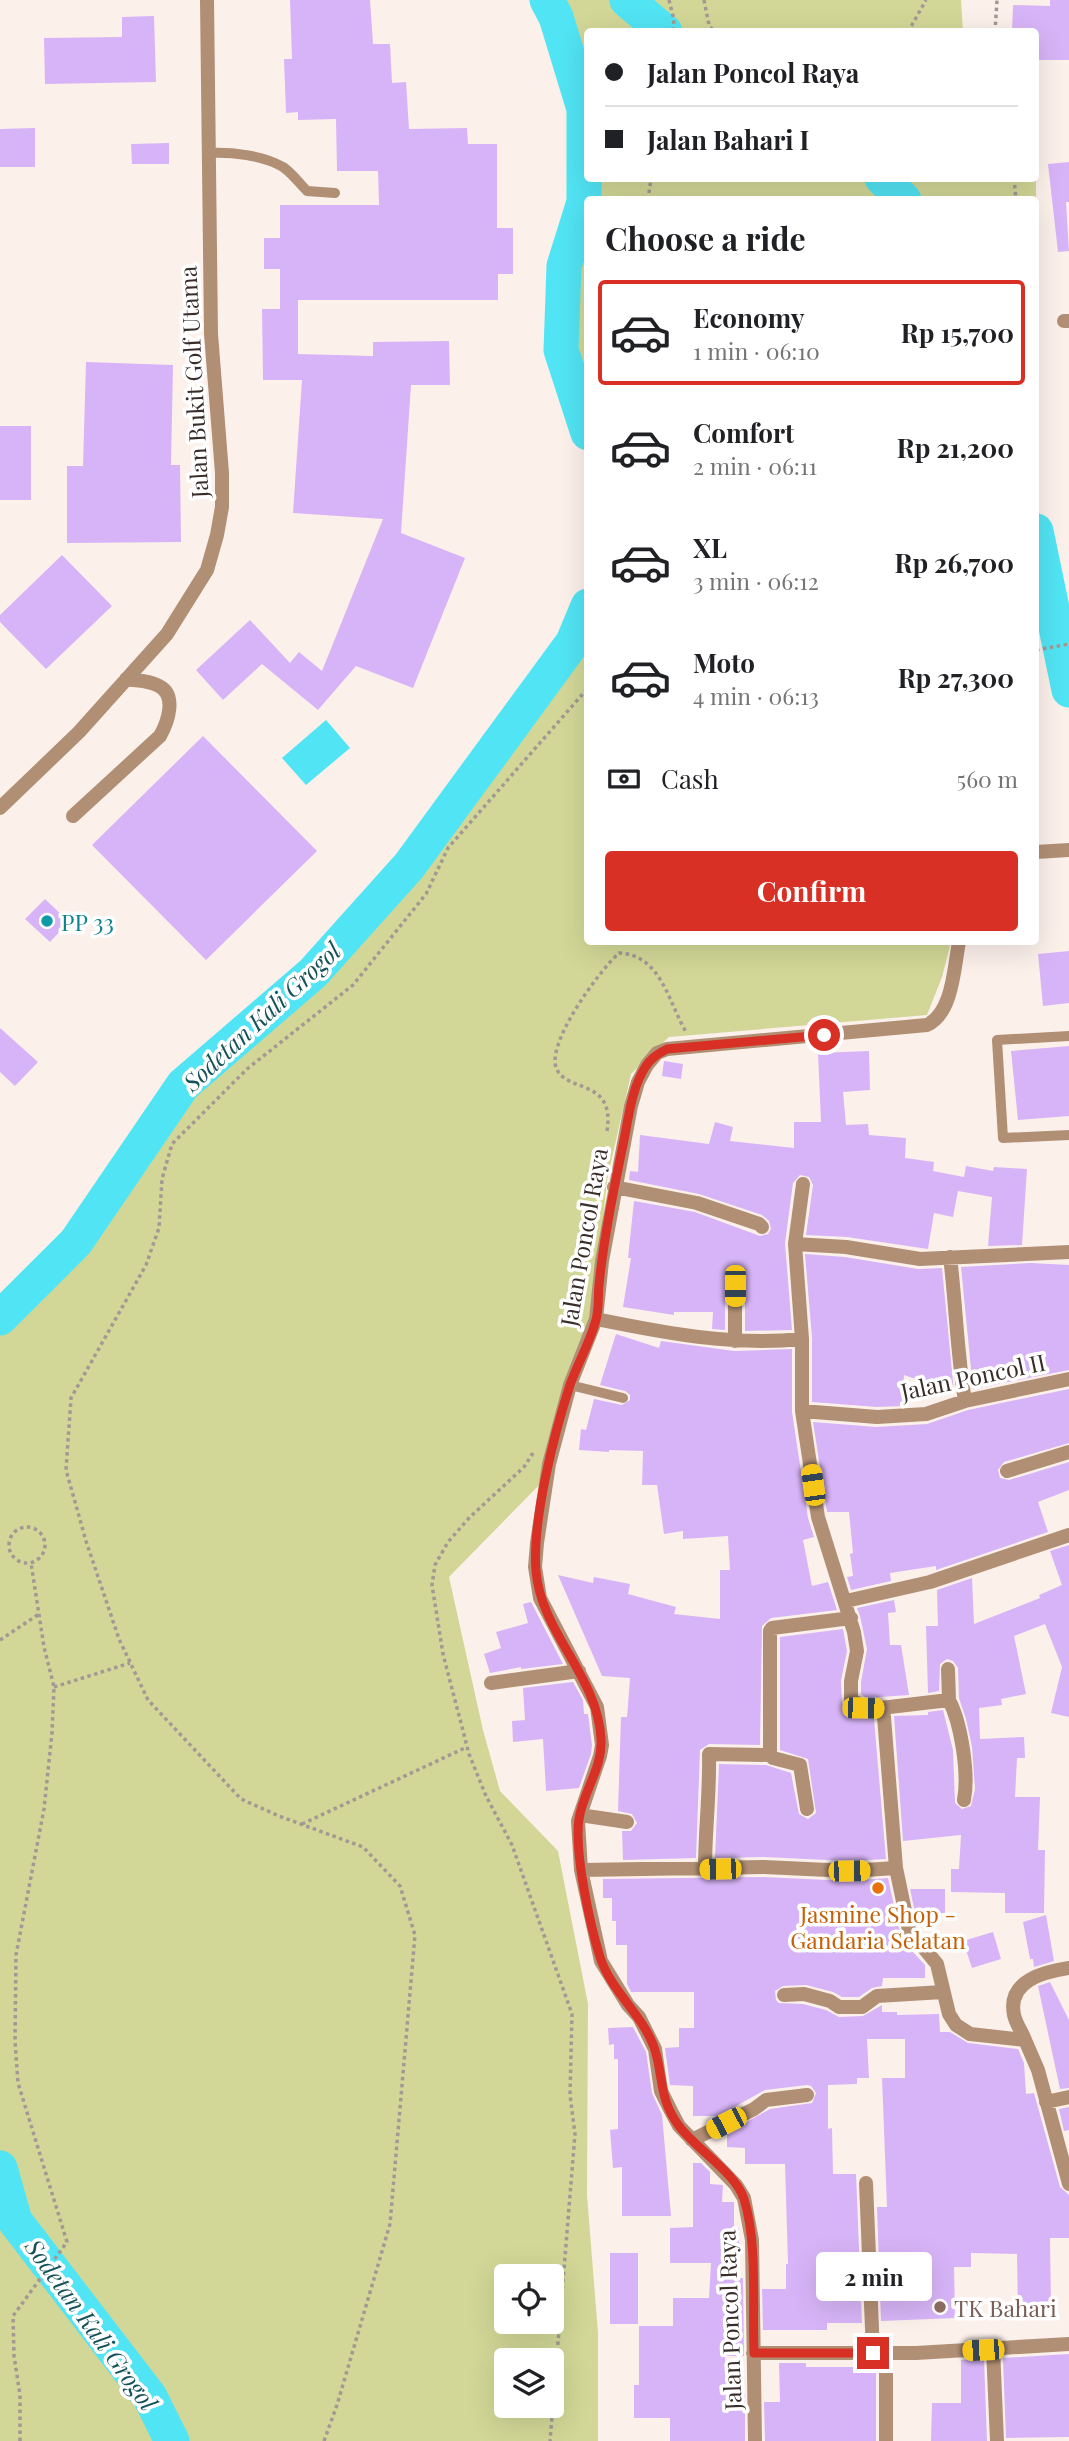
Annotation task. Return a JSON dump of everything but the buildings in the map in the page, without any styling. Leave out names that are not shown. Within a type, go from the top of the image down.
[{"type":"street","name":"Jalan Bukit Golf Utama","points":[[0,808],[79,732],[167,635],[207,570],[218,535],[222,507],[222,473],[211,334],[207,0]]},
{"type":"street","points":[[74,816],[160,736],[164,729],[169,709],[169,697],[165,690],[157,684],[126,679]]},
{"type":"street","points":[[1039,852],[1069,850]]},
{"type":"street","name":"Jalan Poncol Raya","points":[[755,2441],[751,2240],[744,2198],[736,2185],[679,2126],[662,2091],[654,2049],[646,2031],[601,1961],[580,1870],[578,1821],[602,1745],[597,1707],[540,1598],[536,1567],[540,1514],[549,1464],[570,1385],[596,1319],[614,1187],[638,1082],[647,1065],[657,1054],[667,1049],[928,1025],[935,1022],[946,1007],[958,945]]},
{"type":"street","points":[[803,1184],[795,1244],[802,1339],[802,1411],[818,1517],[851,1618],[857,1651],[851,1681],[851,1699],[863,1708],[949,1700]]},
{"type":"street","points":[[614,1187],[697,1203],[762,1227]]},
{"type":"street","points":[[795,1244],[846,1247],[920,1259],[1069,1252]]},
{"type":"street","points":[[950,1257],[958,1325],[958,1357],[965,1401]]},
{"type":"street","points":[[735,1286],[735,1341]]},
{"type":"street","points":[[596,1319],[671,1335],[735,1341],[802,1339]]},
{"type":"street","name":"Jalan Poncol II","points":[[802,1411],[877,1417],[926,1414],[965,1401],[1069,1379]]},
{"type":"street","points":[[1007,1471],[1069,1452]]},
{"type":"street","points":[[846,1601],[930,1582],[1069,1535]]},
{"type":"street","points":[[770,1755],[772,1628],[851,1618]]},
{"type":"street","points":[[948,1669],[949,1700],[955,1713],[964,1760],[967,1786],[964,1800]]},
{"type":"street","points":[[491,1682],[579,1671]]},
{"type":"street","points":[[881,1708],[895,1868],[909,1930],[937,1964],[948,2014],[963,2031],[1026,2040]]},
{"type":"street","points":[[705,1869],[706,1806],[710,1790],[709,1754],[770,1755],[800,1765],[807,1809]]},
{"type":"street","points":[[580,1815],[626,1822]]},
{"type":"street","points":[[580,1870],[764,1867],[849,1871],[895,1868]]},
{"type":"street","points":[[1069,1968],[1035,1976],[1018,1989],[1013,2013],[1038,2070],[1069,2184]]},
{"type":"street","points":[[784,1995],[804,1994],[830,2001],[839,2007],[862,2007],[874,1997],[882,1995],[943,1992]]},
{"type":"street","points":[[692,2140],[754,2109],[766,2100],[807,2095]]},
{"type":"street","points":[[1046,2102],[1069,2097]]},
{"type":"street","points":[[866,2183],[886,2441]]},
{"type":"street","points":[[754,2353],[879,2353],[1069,2344]]},
{"type":"street","points":[[993,2348],[998,2441]]},
{"type":"lane","points":[[208,153],[224,152],[265,159],[286,169],[307,191],[335,193]]},
{"type":"lane","points":[[1069,1036],[996,1040],[1003,1138],[1069,1135]]},
{"type":"lane","points":[[570,1385],[623,1398]]},
{"type":"path","points":[[669,0],[673,28]]},
{"type":"path","points":[[704,0],[711,28]]},
{"type":"path","points":[[910,28],[926,0]]},
{"type":"path","points":[[995,28],[996,0]]},
{"type":"path","points":[[1039,649],[1069,645]]},
{"type":"path","points":[[324,2441],[390,2224],[415,1935],[400,1886],[363,1847],[241,1798],[148,1700],[119,1639],[86,1541],[66,1470],[71,1398],[146,1265],[159,1228],[162,1179],[172,1144],[247,1069],[353,985],[426,894],[448,848],[584,693]]},
{"type":"path","points":[[29,1527],[38,1530],[44,1539],[45,1549],[40,1558],[31,1563],[20,1562],[12,1555],[9,1545],[11,1536],[19,1529],[29,1527]]},
{"type":"path","points":[[20,2441],[22,2431],[14,2356],[13,2316],[67,2242],[18,2084],[15,2041],[16,1955],[44,1809],[54,1687],[31,1563]]},
{"type":"path","points":[[0,1640],[39,1615]]},
{"type":"path","points":[[54,1687],[130,1663]]},
{"type":"path","points":[[302,1824],[467,1747]]},
{"type":"green space","points":[[547,0],[961,0],[963,28],[584,28],[584,109],[556,17]]},
{"type":"green space","points":[[584,182],[1036,182],[1036,196],[584,196]]},
{"type":"green space","points":[[584,202],[584,421],[561,350],[564,266]]},
{"type":"green space","points":[[584,616],[584,945],[950,945],[942,977],[927,1015],[669,1037],[631,1074],[607,1180],[595,1301],[544,1480],[449,1577],[483,1730],[500,1791],[558,1851],[588,2004],[587,2195],[598,2333],[598,2441],[0,2441],[0,1318],[76,1242],[183,1085],[313,973],[409,866],[573,642]]},
{"type":"water","points":[[326,720],[350,748],[306,785],[282,758]]},
{"type":"waterway","name":"Sodetan Kali Grogol","points":[[547,0],[556,17],[584,109]]},
{"type":"waterway","points":[[627,0],[660,28]]},
{"type":"waterway","name":"Sodetan Kali Grogol","points":[[584,109],[584,182]]},
{"type":"waterway","name":"Sodetan Kali Grogol","points":[[584,182],[584,196]]},
{"type":"waterway","points":[[886,182],[900,196]]},
{"type":"waterway","name":"Sodetan Kali Grogol","points":[[584,196],[584,202]]},
{"type":"waterway","name":"Sodetan Kali Grogol","points":[[584,202],[564,266],[561,350],[584,421]]},
{"type":"waterway","points":[[1039,545],[1069,690]]},
{"type":"waterway","name":"Sodetan Kali Grogol","points":[[0,1318],[76,1242],[183,1085],[313,973],[409,866],[573,642],[584,616]]},
{"type":"waterway","name":"Sodetan Kali Grogol","points":[[0,2168],[15,2221],[150,2397],[172,2441]]},
{"type":"place","name":"PP 33","points":[[47,921]]},
{"type":"place","name":"Jasmine Shop - Gandaria Selatan","points":[[878,1888]]},
{"type":"place","name":"TK Bahari","points":[[940,2307]]},
{"type":"route","points":[[824,1035],[667,1049],[657,1054],[647,1065],[638,1082],[631,1106],[614,1187],[596,1319],[570,1385],[549,1464],[540,1514],[536,1567],[540,1598],[597,1707],[600,1719],[600,1756],[578,1821],[580,1870],[601,1961],[646,2031],[654,2049],[662,2091],[679,2126],[741,2190],[751,2240],[754,2353],[873,2353]]}]
